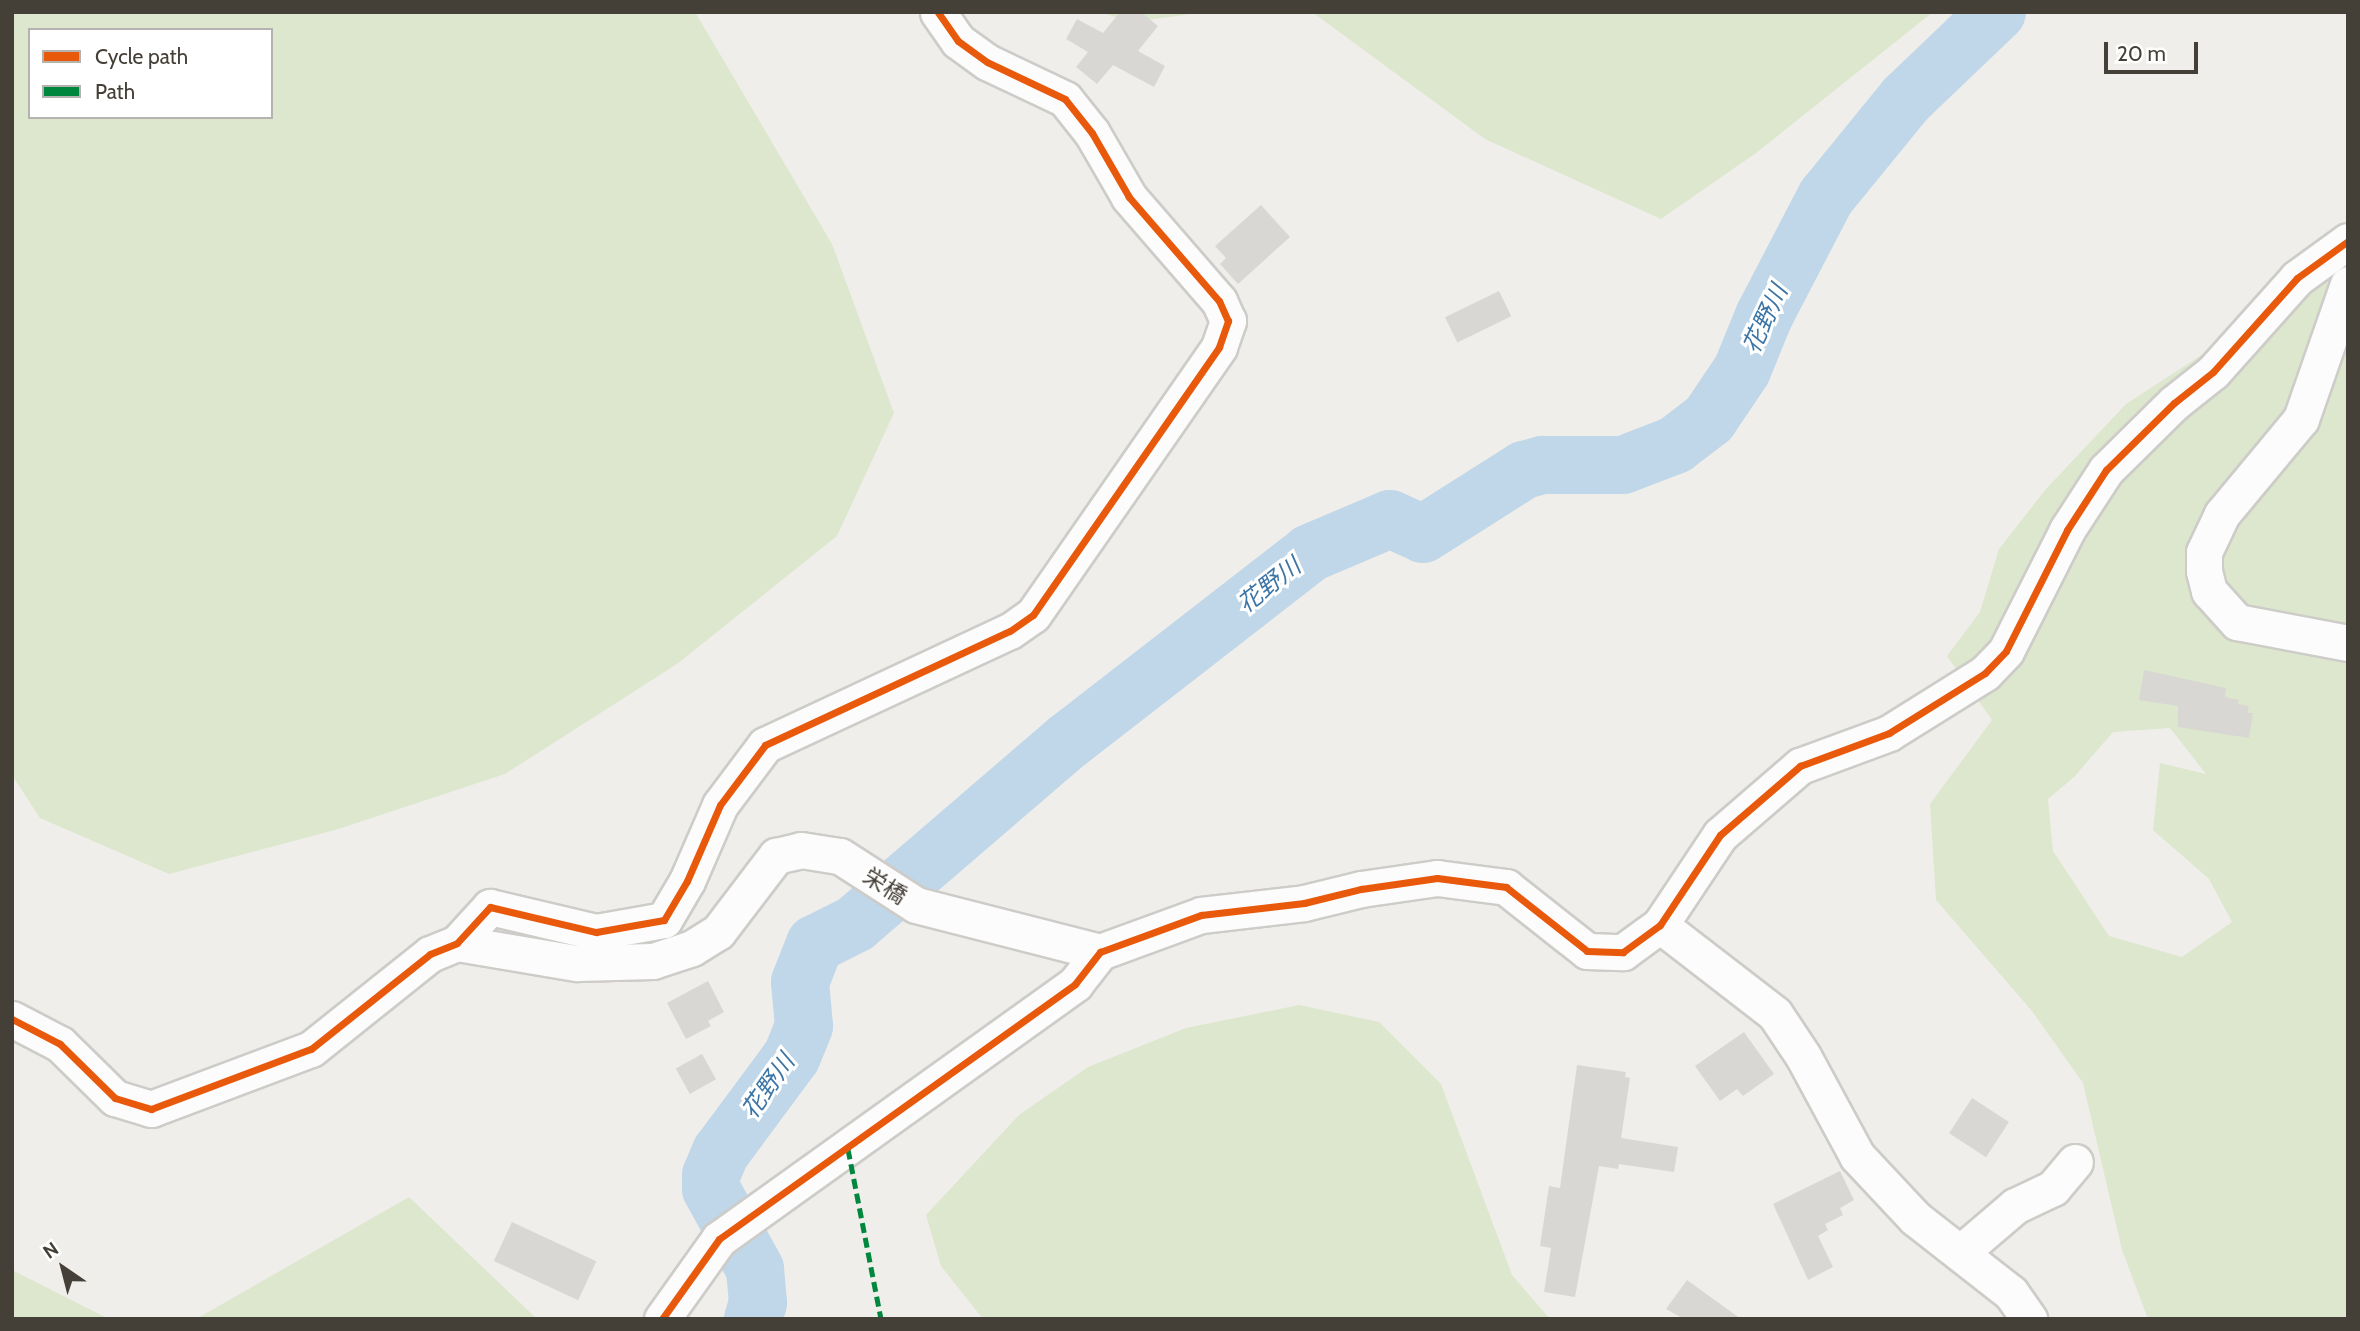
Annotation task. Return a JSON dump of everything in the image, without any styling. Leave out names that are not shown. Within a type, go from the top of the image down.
[{"type":"street","points":[[12,1019],[60,1044],[115,1098],[151,1109],[311,1049],[430,954],[457,943],[490,907],[596,932],[664,920],[687,881],[720,805],[765,745],[1010,631],[1033,615],[1219,346],[1227,321],[1219,301],[1129,197],[1092,133],[1065,99],[988,62],[958,41],[938,12]]},
{"type":"street","points":[[662,1319],[719,1239],[1074,984],[1100,952],[1201,915],[1304,903],[1361,889],[1437,878],[1506,887],[1587,951],[1623,951],[1660,925],[1720,835],[1800,766],[1889,733],[1985,673],[2010,646],[2067,530],[2106,470],[2174,403],[2213,372],[2297,278],[2348,241]]},
{"type":"street","points":[[2348,284],[2301,419],[2222,514],[2204,552],[2204,571],[2209,591],[2237,622],[2348,643]]},
{"type":"street","name":"栄橋","points":[[457,943],[577,963],[653,961],[692,948],[718,932],[776,856],[801,850],[841,856],[916,905],[1100,952]]},
{"type":"street","points":[[1660,925],[1775,1014],[1803,1056],[1857,1156],[1915,1218],[2011,1293],[2029,1319]]},
{"type":"street","points":[[1960,1253],[2015,1206],[2053,1188],[2075,1162]]},
{"type":"green space","points":[[12,12],[695,12],[832,244],[894,413],[837,536],[677,664],[505,774],[335,830],[169,874],[40,818],[12,775]]},
{"type":"green space","points":[[1100,12],[1207,12],[1131,22]]},
{"type":"green space","points":[[1312,12],[1933,12],[1756,153],[1661,219],[1485,139]]},
{"type":"green space","points":[[2348,260],[2348,1319],[2148,1319],[2122,1250],[2083,1083],[2032,1011],[1936,900],[1930,804],[1992,720],[1947,656],[1980,612],[1999,549],[2046,489],[2126,404]],"holes":[[[2170,728],[2206,774],[2160,763],[2153,830],[2209,879],[2232,922],[2182,957],[2109,936],[2053,851],[2048,799],[2074,777],[2113,732]]]},
{"type":"green space","points":[[1299,1005],[1379,1022],[1441,1084],[1512,1275],[1550,1319],[983,1319],[941,1266],[926,1215],[1019,1115],[1088,1067],[1186,1028]]},
{"type":"green space","points":[[409,1197],[537,1319],[196,1319]]},
{"type":"green space","points":[[12,1270],[109,1319],[12,1319]]},
{"type":"building","points":[[1120,12],[1141,12],[1158,26],[1138,51],[1165,66],[1154,87],[1113,65],[1097,84],[1076,67],[1088,52],[1066,39],[1077,19],[1103,33]]},
{"type":"building","points":[[1261,205],[1290,237],[1238,284],[1220,264],[1226,258],[1215,246]]},
{"type":"building","points":[[1499,291],[1511,316],[1457,342],[1445,317]]},
{"type":"building","points":[[2144,670],[2226,688],[2225,697],[2239,700],[2238,704],[2249,706],[2247,713],[2253,713],[2249,738],[2178,727],[2178,706],[2139,700]]},
{"type":"building","points":[[708,981],[724,1012],[708,1021],[711,1026],[686,1039],[667,1003]]},
{"type":"building","points":[[1744,1032],[1774,1074],[1743,1096],[1737,1089],[1720,1101],[1695,1066]]},
{"type":"building","points":[[702,1054],[716,1079],[690,1094],[676,1069]]},
{"type":"building","points":[[1577,1065],[1626,1072],[1625,1077],[1630,1078],[1621,1138],[1678,1147],[1674,1172],[1619,1164],[1618,1169],[1599,1166],[1575,1297],[1544,1292],[1551,1248],[1540,1246],[1549,1186],[1560,1188]]},
{"type":"building","points":[[1972,1098],[2009,1122],[1986,1157],[1949,1133]]},
{"type":"building","points":[[1840,1171],[1854,1200],[1840,1208],[1843,1215],[1825,1224],[1828,1230],[1818,1236],[1833,1267],[1808,1280],[1773,1204]]},
{"type":"building","points":[[512,1222],[596,1261],[578,1300],[494,1261]]},
{"type":"building","points":[[1687,1280],[1741,1319],[1684,1319],[1666,1309]]},
{"type":"waterway","name":"花野川","points":[[753,1319],[758,1303],[755,1269],[711,1189],[711,1175],[721,1152],[792,1056],[804,1026],[800,982],[815,944],[855,924],[1068,741],[1310,553],[1390,519],[1423,534],[1524,470],[1543,465],[1623,465],[1675,445],[1709,419],[1742,370],[1764,316],[1826,197],[1906,99],[1997,12]]},
{"type":"marked path","points":[[848,1149],[881,1319]]},
{"type":"cycle path","points":[[12,1019],[60,1044],[115,1098],[151,1109],[311,1049],[430,954],[457,943],[490,907],[596,932],[664,920],[687,881],[720,805],[765,745],[1010,631],[1033,615],[1219,347],[1228,321],[1219,301],[1129,197],[1092,133],[1065,99],[987,62],[958,41],[938,12]]},
{"type":"cycle path","points":[[662,1319],[719,1239],[1075,984],[1100,952],[1201,915],[1304,903],[1361,889],[1437,878],[1506,887],[1587,951],[1623,952],[1660,925],[1720,835],[1800,766],[1889,733],[1985,673],[2006,651],[2067,530],[2106,470],[2174,403],[2213,372],[2297,278],[2348,241]]}]
